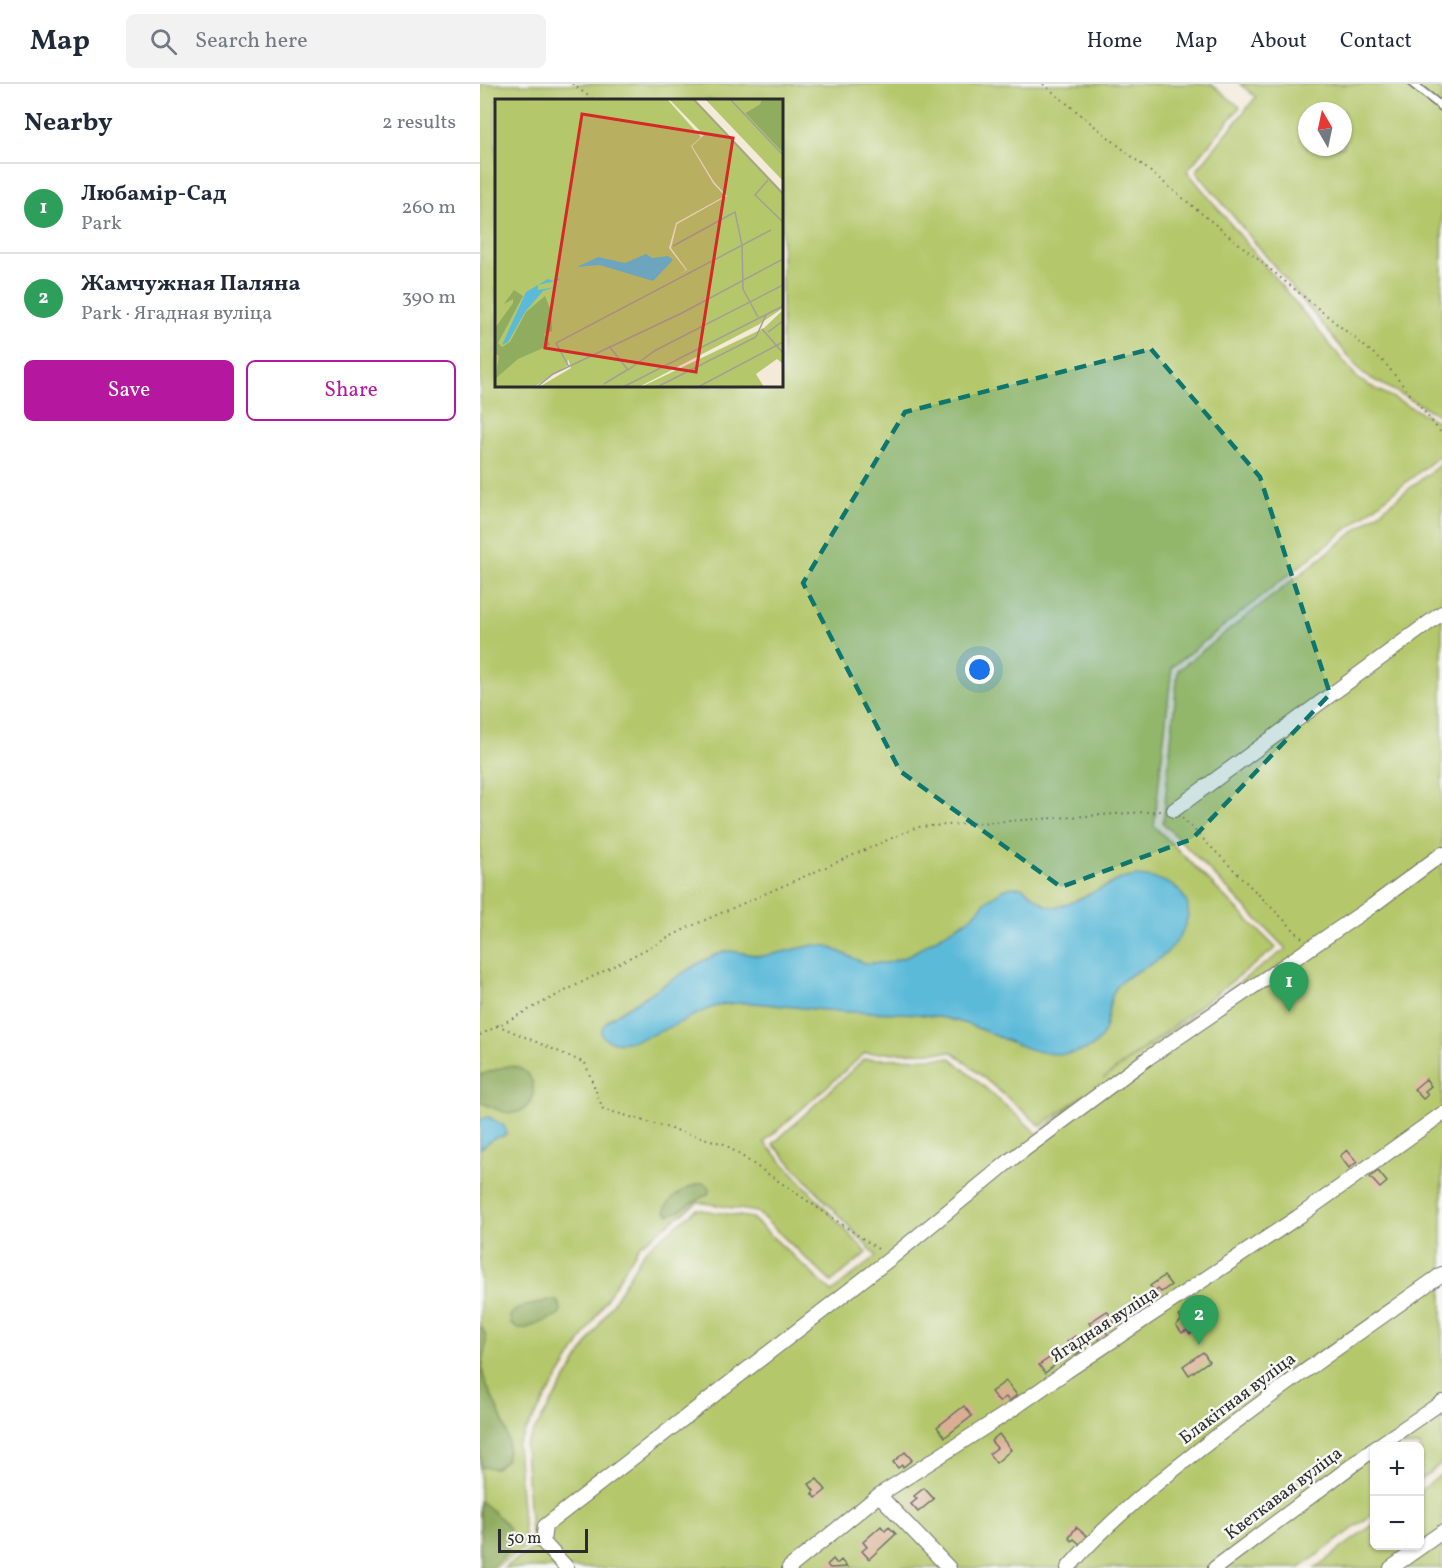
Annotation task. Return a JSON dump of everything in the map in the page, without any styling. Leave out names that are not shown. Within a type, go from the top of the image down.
[{"type":"street","points":[[1174,810],[1442,613]]},
{"type":"street","points":[[567,1568],[543,1542],[545,1526],[891,1258],[1013,1158],[1148,1058],[1372,906],[1442,854]]},
{"type":"street","name":"Ягадная вуліца","points":[[789,1568],[879,1495],[1010,1411],[1066,1371],[1298,1218],[1442,1114]]},
{"type":"street","name":"Блакітная вуліца","points":[[1068,1568],[1114,1519],[1171,1472],[1270,1395],[1442,1274]]},
{"type":"street","points":[[1384,1442],[1442,1402]]},
{"type":"street","name":"Кветкавая вуліца","points":[[1215,1568],[1370,1452]]},
{"type":"street","points":[[879,1495],[949,1568]]},
{"type":"street","points":[[1391,1568],[1442,1532]]},
{"type":"lane","points":[[1413,84],[1442,106]]},
{"type":"path","points":[[572,84],[593,99]]},
{"type":"path","points":[[1043,84],[1385,363],[1442,434]]},
{"type":"path","points":[[480,1035],[687,928],[917,827],[1174,810],[1311,948]]},
{"type":"path","points":[[496,1025],[585,1063],[603,1109],[724,1144],[891,1258]]},
{"type":"highlighted area","points":[[1151,349],[1260,477],[1330,694],[1192,839],[1061,887],[900,771],[803,583],[905,412]]},
{"type":"green space","points":[[480,84],[1211,84],[1240,107],[1187,171],[1359,380],[1439,422],[1442,429],[1442,454],[1172,667],[1154,826],[1276,948],[1103,1079],[1286,949],[1163,823],[1178,670],[1442,463],[1442,1463],[1424,1477],[1424,1442],[1370,1442],[1370,1516],[1300,1568],[504,1568],[532,1549],[525,1446],[645,1250],[697,1209],[752,1218],[832,1292],[876,1256],[773,1144],[864,1059],[951,1058],[1038,1134],[1086,1093],[1041,1126],[953,1052],[865,1053],[764,1142],[867,1253],[831,1282],[757,1212],[698,1202],[639,1246],[517,1445],[525,1547],[494,1568],[480,1568]]},
{"type":"green space","points":[[1240,84],[1433,84],[1442,91],[1442,417],[1363,374],[1196,171],[1256,97]]},
{"type":"green space","points":[[507,1066],[527,1073],[532,1081],[533,1089],[528,1105],[521,1111],[511,1113],[480,1103],[480,1075]]},
{"type":"green space","points":[[704,1183],[710,1188],[708,1194],[675,1213],[669,1215],[665,1211],[670,1201],[680,1193]]},
{"type":"green space","points":[[547,1300],[557,1301],[561,1308],[556,1317],[524,1329],[518,1329],[511,1324],[510,1316],[518,1309]]},
{"type":"green space","points":[[480,1324],[486,1337],[483,1374],[507,1437],[506,1460],[496,1468],[480,1467]]},
{"type":"green space","points":[[1442,1474],[1442,1568],[1315,1568],[1370,1527],[1370,1550],[1424,1550],[1424,1488]]},
{"type":"green space","points":[[480,1501],[499,1517],[510,1533],[509,1549],[489,1568],[480,1568]]},
{"type":"water","points":[[1136,876],[1150,877],[1175,887],[1188,906],[1186,923],[1179,939],[1168,951],[1155,962],[1128,976],[1118,985],[1110,1002],[1101,1038],[1085,1050],[1055,1054],[1040,1052],[955,1020],[926,1015],[852,1012],[747,1003],[730,1003],[714,1007],[636,1040],[609,1041],[601,1033],[609,1019],[699,963],[721,952],[731,951],[760,956],[814,945],[827,946],[864,963],[886,963],[906,957],[964,922],[973,916],[987,900],[1003,890],[1022,887],[1047,906],[1056,907],[1068,904],[1121,879]]},
{"type":"water","points":[[489,1117],[504,1126],[507,1133],[494,1138],[480,1149],[480,1119]]},
{"type":"building","points":[[1426,1079],[1431,1086],[1425,1091],[1428,1095],[1423,1099],[1414,1089]]},
{"type":"building","points":[[1347,1150],[1357,1162],[1349,1168],[1340,1156]]},
{"type":"building","points":[[1378,1171],[1387,1182],[1380,1188],[1370,1177]]},
{"type":"building","points":[[1164,1276],[1171,1285],[1161,1292],[1158,1289],[1155,1292],[1150,1286]]},
{"type":"building","points":[[1144,1296],[1150,1303],[1138,1312],[1132,1304]]},
{"type":"building","points":[[1191,1307],[1204,1323],[1190,1334],[1187,1330],[1182,1333],[1176,1325],[1182,1320],[1179,1316]]},
{"type":"building","points":[[1107,1311],[1115,1323],[1105,1330],[1109,1337],[1101,1342],[1089,1323]]},
{"type":"building","points":[[1075,1336],[1084,1348],[1076,1354],[1067,1342]]},
{"type":"building","points":[[1203,1352],[1209,1361],[1189,1375],[1183,1366]]},
{"type":"building","points":[[1051,1357],[1056,1364],[1045,1373],[1039,1365]]},
{"type":"building","points":[[1006,1381],[1017,1395],[1009,1401],[1006,1397],[999,1402],[991,1392]]},
{"type":"building","points":[[964,1406],[972,1416],[945,1437],[937,1427]]},
{"type":"building","points":[[999,1434],[1011,1450],[996,1463],[989,1454],[997,1448],[991,1441]]},
{"type":"building","points":[[905,1452],[912,1460],[898,1468],[893,1462]]},
{"type":"building","points":[[817,1479],[826,1490],[816,1498],[809,1484]]},
{"type":"building","points":[[924,1488],[934,1499],[918,1512],[911,1504],[917,1499],[914,1496]]},
{"type":"building","points":[[881,1526],[885,1531],[889,1527],[896,1534],[869,1559],[862,1551],[867,1547],[863,1542]]},
{"type":"building","points":[[1076,1527],[1088,1537],[1081,1545],[1069,1538]]},
{"type":"building","points":[[833,1559],[837,1564],[841,1560],[847,1567],[830,1568],[827,1565]]},
{"type":"place","name":"Любамір-Сад","points":[[1289,1012]]},
{"type":"place","name":"Жамчужная Паляна","points":[[1199,1345]]}]
